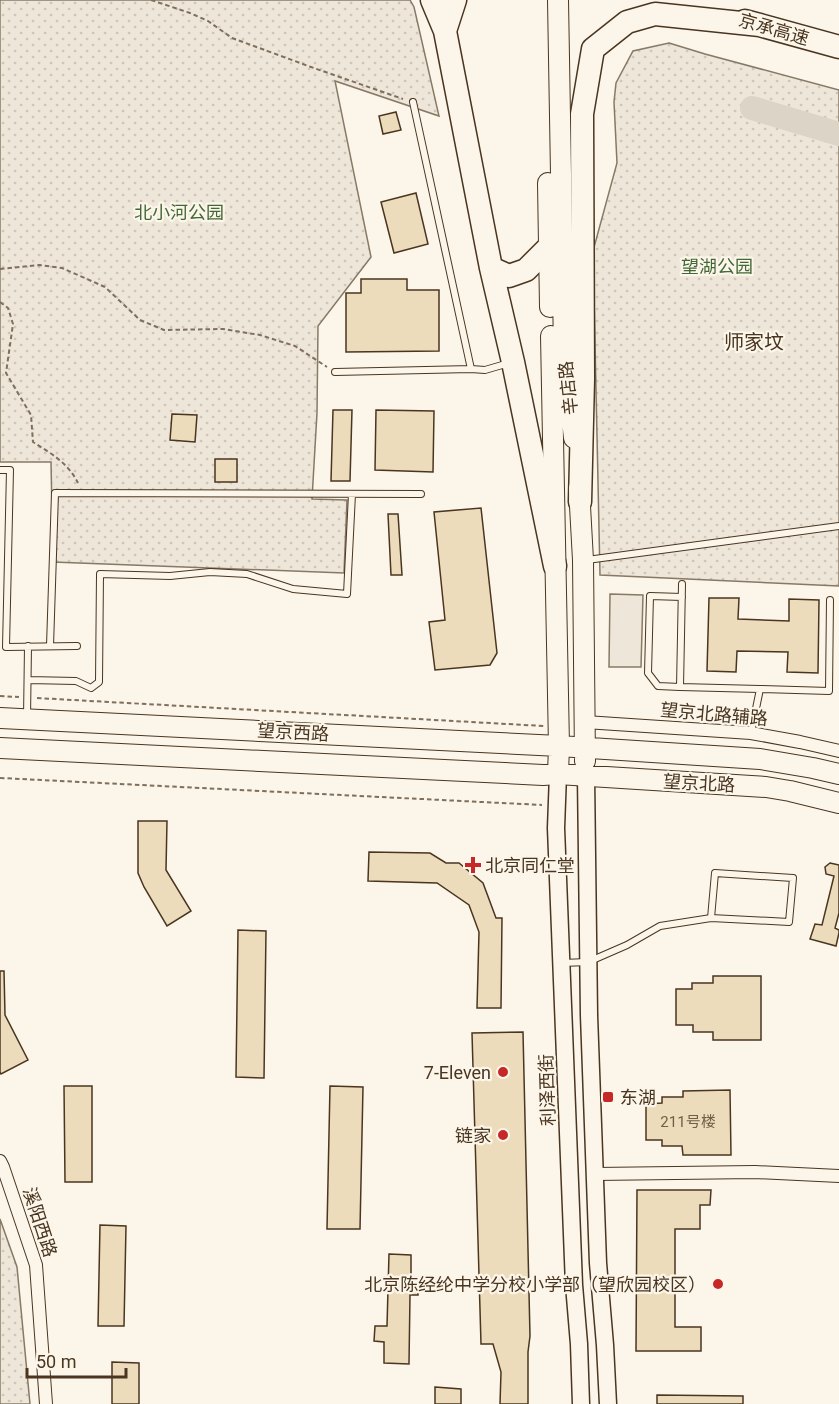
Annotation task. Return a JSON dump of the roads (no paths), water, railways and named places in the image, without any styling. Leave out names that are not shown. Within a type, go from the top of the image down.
[{"type":"highway","points":[[432,0],[445,31],[491,268],[555,566]]},
{"type":"highway","points":[[445,31],[455,0]]},
{"type":"highway","name":"京承高速","points":[[674,0],[839,47]]},
{"type":"highway","points":[[580,502],[583,379],[582,114],[593,49],[627,22],[655,14],[760,25]]},
{"type":"highway","points":[[491,268],[509,276],[526,270],[548,248]]},
{"type":"main road","name":"辛店路","points":[[544,0],[558,774]]},
{"type":"main road","name":"辛店路","points":[[558,0],[564,349],[580,502],[583,560],[586,776]]},
{"type":"main road","name":"望京西路","points":[[0,718],[559,736],[585,748]]},
{"type":"main road","name":"望京西路","points":[[0,748],[558,774]]},
{"type":"main road","name":"望京北路","points":[[585,748],[760,759],[839,774]]},
{"type":"main road","name":"望京北路","points":[[558,774],[766,787],[839,803]]},
{"type":"street","name":"望京北路辅路","points":[[585,722],[751,733],[800,741],[839,751]]},
{"type":"street","name":"利泽西街","points":[[558,774],[556,828],[574,1285],[581,1404]]},
{"type":"street","points":[[586,776],[588,962],[598,1263],[608,1404]]},
{"type":"street","name":"溪阳西路","points":[[0,1161],[36,1265],[46,1404]]},
{"type":"street","points":[[595,1174],[755,1172],[839,1176]]},
{"type":"lane","points":[[413,102],[471,369]]},
{"type":"lane","points":[[335,372],[485,370],[513,362]]},
{"type":"lane","points":[[0,470],[10,470],[6,646],[77,646]]},
{"type":"lane","points":[[50,646],[55,494],[421,494]]},
{"type":"lane","points":[[28,680],[76,681],[92,688],[99,682],[100,574],[170,576],[210,572],[247,574],[293,588],[347,594],[352,494]]},
{"type":"lane","points":[[583,560],[839,526]]},
{"type":"lane","points":[[0,557],[8,558]]},
{"type":"lane","points":[[680,687],[682,584]]},
{"type":"lane","points":[[682,597],[650,596],[648,673],[658,686],[829,691],[830,600]]},
{"type":"lane","points":[[27,719],[28,646]]},
{"type":"lane","points":[[751,733],[760,689]]},
{"type":"lane","points":[[562,963],[588,962],[627,945],[660,926],[711,918],[789,922],[793,878],[715,873],[711,918]]},
{"type":"waterway","points":[[752,108],[839,134]]},
{"type":"place","name":"北京同仁堂","points":[[473,865]]},
{"type":"place","name":"7-Eleven","points":[[503,1072]]},
{"type":"place","name":"东湖","points":[[608,1097]]},
{"type":"place","name":"链家","points":[[503,1135]]},
{"type":"place","name":"北京陈经纶中学分校小学部（望欣园校区）","points":[[718,1284]]},
{"type":"district","name":"师家坟","points":[[754,342]]},
{"type":"park label","name":"北小河公园","points":[[179,212]]},
{"type":"park label","name":"望湖公园","points":[[717,266]]}]
